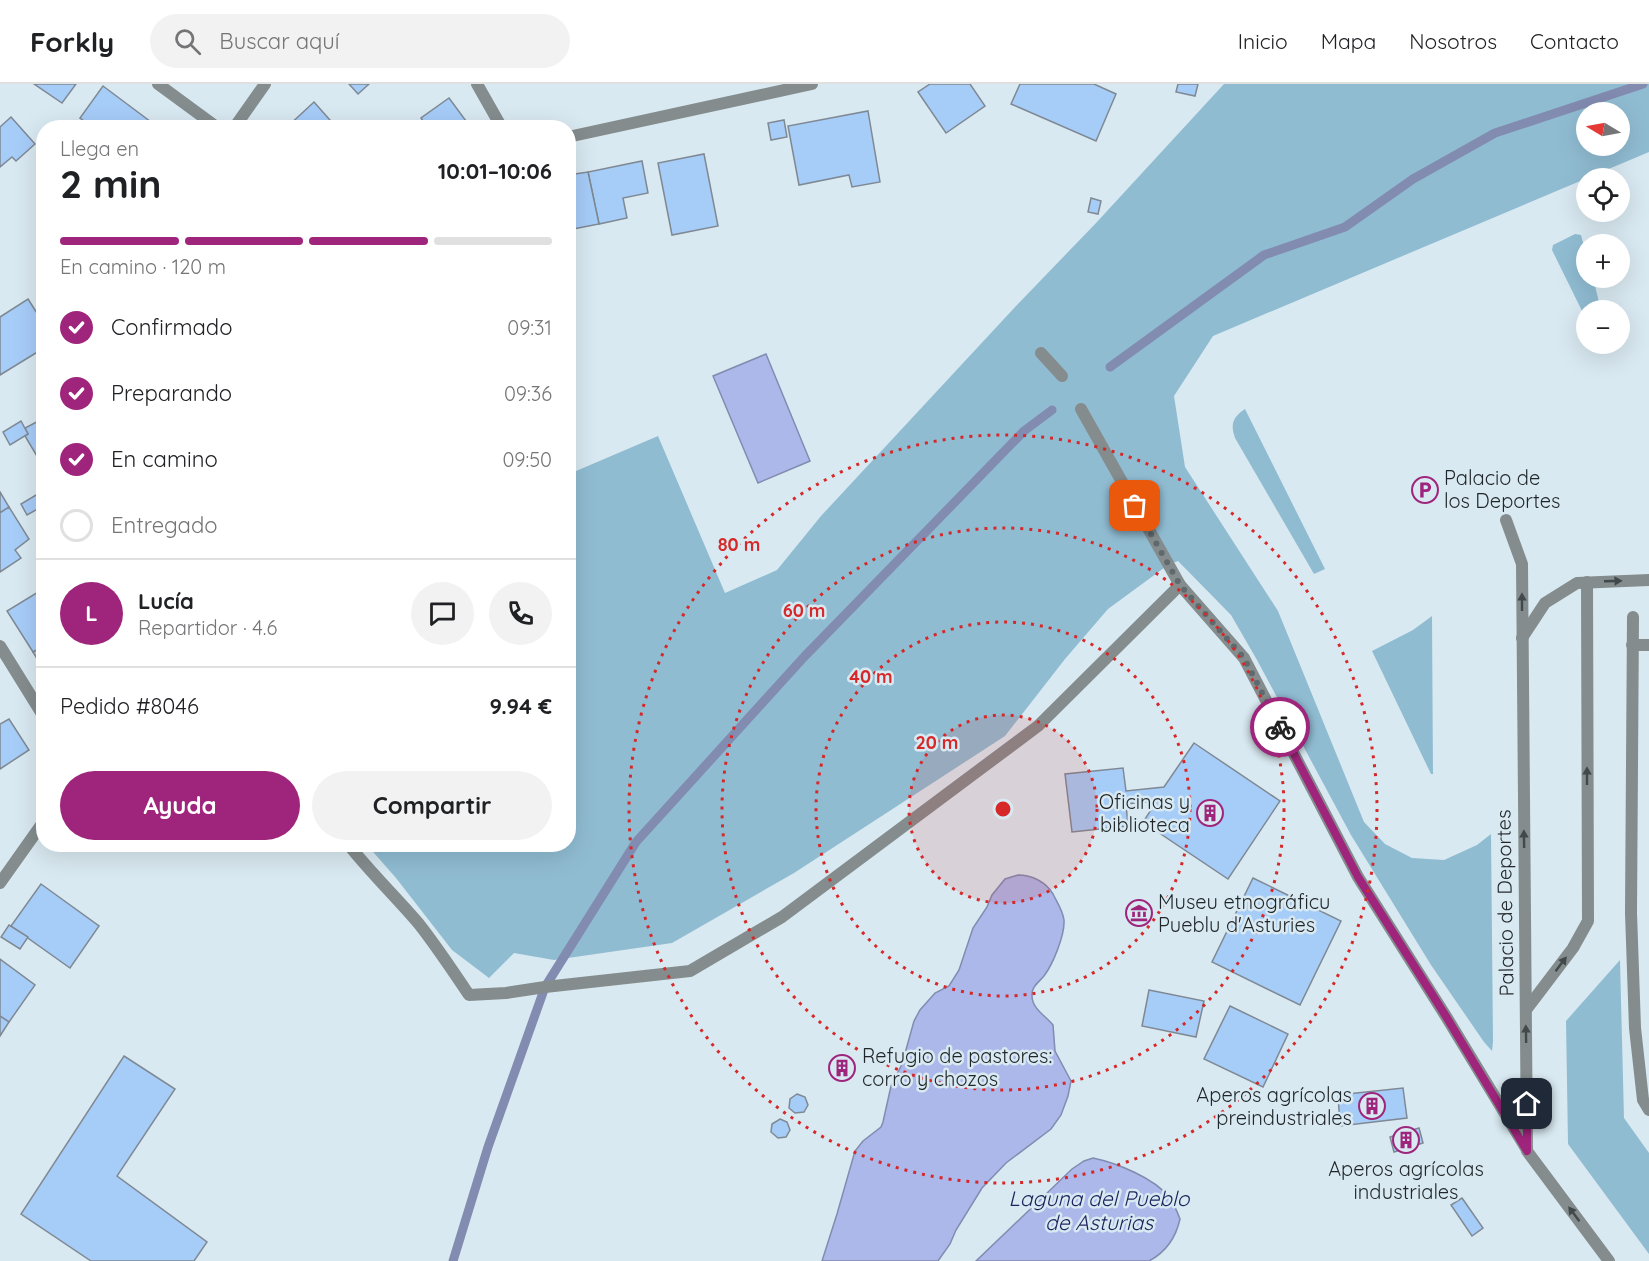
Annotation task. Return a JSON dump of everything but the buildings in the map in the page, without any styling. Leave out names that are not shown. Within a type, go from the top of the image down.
[{"type":"street","points":[[158,84],[207,120]]},
{"type":"street","points":[[240,120],[265,84]]},
{"type":"street","points":[[477,84],[497,120]]},
{"type":"street","points":[[576,135],[812,84]]},
{"type":"street","points":[[1041,353],[1062,376]]},
{"type":"street","points":[[1081,409],[1180,585],[1244,658],[1358,877],[1527,1151],[1609,1261]]},
{"type":"street","name":"Palacio de Deportes","points":[[1506,520],[1522,564],[1527,1151]]},
{"type":"street","points":[[1522,639],[1545,603],[1582,582],[1649,580]]},
{"type":"street","points":[[1526,1010],[1573,948],[1588,921],[1582,582]]},
{"type":"street","points":[[355,852],[418,923],[469,995],[506,993],[690,970],[782,917],[1038,726],[1180,585]]},
{"type":"street","points":[[1632,617],[1630,913],[1635,1028],[1643,1100],[1649,1110]]},
{"type":"street","points":[[1632,645],[1649,645]]},
{"type":"street","points":[[0,646],[36,704]]},
{"type":"street","points":[[0,882],[36,832]]},
{"type":"shaded area","points":[[1224,84],[1649,84],[1649,152],[1611,168],[1576,168],[1576,183],[1213,336],[1174,396],[1185,467],[1278,611],[1364,822],[1385,844],[1412,858],[1444,860],[1477,845],[1491,834],[1492,1051],[1431,965],[1351,835],[1231,615],[1178,561],[1168,565],[1108,609],[1065,659],[1005,736],[794,873],[672,943],[554,960],[514,953],[489,978],[452,950],[373,852],[576,852],[576,471],[658,436],[725,593],[777,570],[821,516]]},
{"type":"shaded area","points":[[1576,234],[1576,288],[1596,288],[1598,300],[1577,300],[1552,250],[1553,245]]},
{"type":"shaded area","points":[[1245,409],[1325,569],[1314,574],[1235,438],[1234,421]]},
{"type":"shaded area","points":[[1432,616],[1433,774],[1431,774],[1372,651],[1413,630]]},
{"type":"shaded area","points":[[1620,960],[1624,1118],[1649,1153],[1649,1254],[1568,1144],[1566,1021]]},
{"type":"water","points":[[766,354],[810,461],[758,483],[713,376]]},
{"type":"water","name":"Laguna del Pueblo de Asturias","points":[[1018,875],[1033,878],[1047,886],[1060,907],[1064,920],[1063,933],[1055,957],[1032,993],[1034,1005],[1053,1025],[1055,1051],[1071,1081],[1061,1115],[1051,1129],[1006,1163],[982,1188],[938,1261],[822,1261],[855,1151],[863,1141],[881,1127],[891,1086],[902,1064],[914,1021],[920,1010],[935,993],[949,986],[959,970],[973,928],[992,895],[1005,879]]},
{"type":"water","name":"Laguna del Pueblo de Asturias","points":[[1093,1158],[1134,1172],[1154,1184],[1169,1197],[1180,1219],[1173,1238],[1165,1249],[1149,1261],[976,1261],[1072,1169]]},
{"type":"waterway","points":[[1110,367],[1264,255],[1345,227],[1413,179],[1495,133],[1643,84]]},
{"type":"waterway","points":[[453,1261],[488,1147],[545,987],[636,842],[804,657],[1024,431],[1052,410]]},
{"type":"way so far","points":[[1135,506],[1180,585],[1244,658],[1280,727]]},
{"type":"place","name":"Palacio de los Deportes","points":[[1425,490]]},
{"type":"place","name":"Oficinas y biblioteca","points":[[1210,813]]},
{"type":"place","name":"Museu etnográficu Pueblu d'Asturies","points":[[1139,913]]},
{"type":"place","name":"Refugio de pastores: corro y chozos","points":[[842,1068]]},
{"type":"place","name":"Aperos agrícolas preindustriales","points":[[1372,1106]]},
{"type":"place","name":"Aperos agrícolas industriales","points":[[1406,1140]]},
{"type":"route","points":[[1280,727],[1358,877],[1527,1151],[1527,1104]]}]
